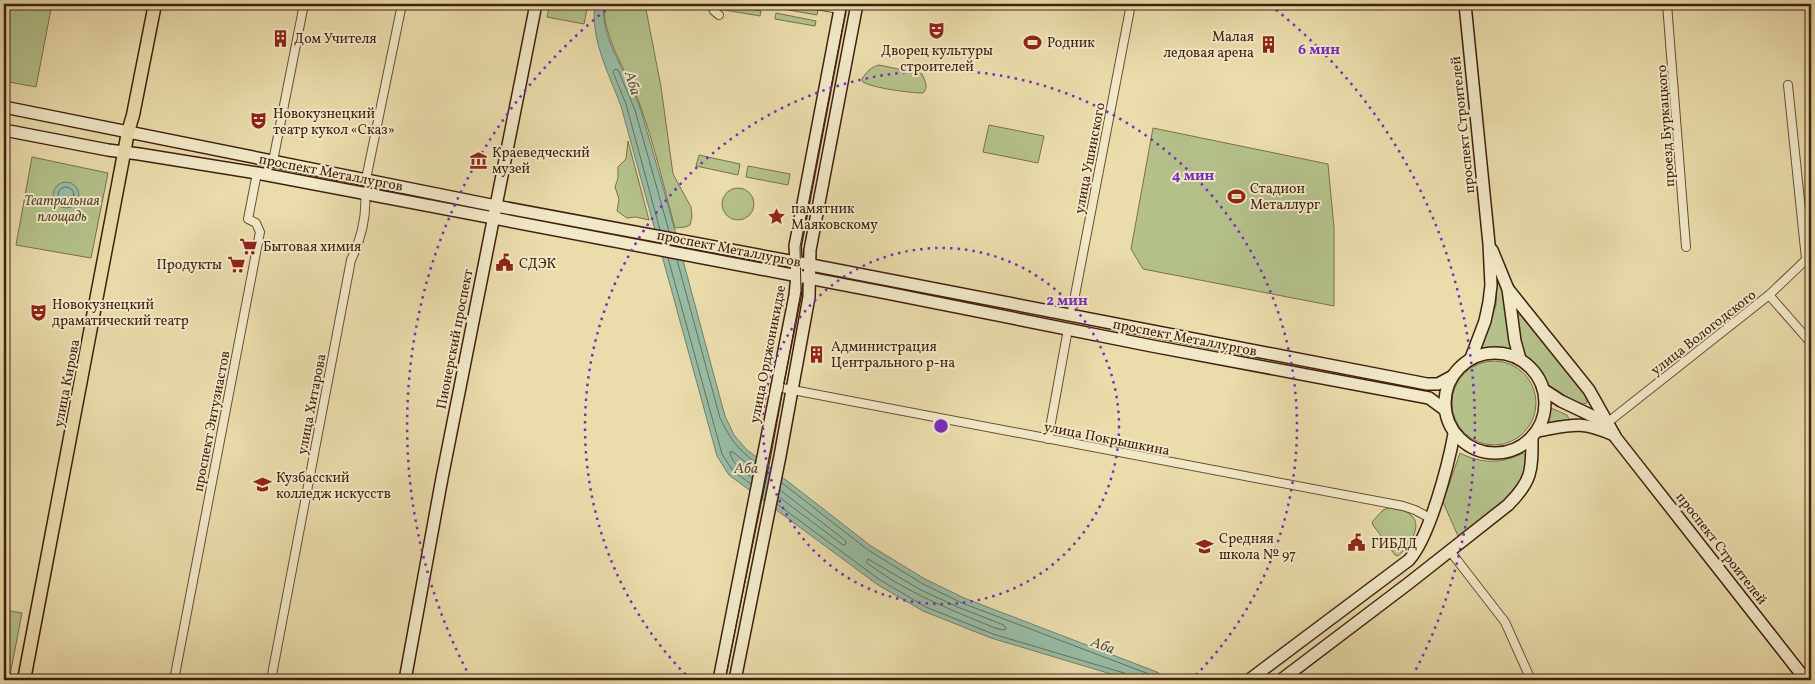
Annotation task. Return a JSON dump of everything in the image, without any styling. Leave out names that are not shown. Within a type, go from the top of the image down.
[{"type":"main road","name":"улица Кирова","points":[[24,680],[124,152],[155,4]]},
{"type":"main road","name":"Пионерский проспект","points":[[405,680],[444,468],[497,213],[536,4]]},
{"type":"main road","points":[[735,680],[810,298],[810,250],[857,4]]},
{"type":"main road","name":"проспект Строителей","points":[[1465,4],[1489,244]]},
{"type":"main road","name":"улица Орджоникидзе","points":[[719,680],[795,295],[797,276],[795,246],[840,6]]},
{"type":"main road","name":"проспект Металлургов","points":[[4,107],[366,179],[497,213],[643,247],[1429,398],[1444,409]]},
{"type":"main road","name":"проспект Металлургов","points":[[4,130],[365,193],[645,234],[1427,384],[1438,384],[1451,377]]},
{"type":"main road","points":[[1489,244],[1508,289],[1515,341],[1520,359]]},
{"type":"main road","points":[[1471,358],[1489,302],[1491,285],[1489,244]]},
{"type":"main road","name":"проспект Строителей","points":[[1508,289],[1589,390],[1614,436],[1806,680]]},
{"type":"main road","points":[[1488,352],[1505,353],[1520,359],[1531,367],[1539,378],[1544,390],[1543,418],[1534,434],[1518,448],[1501,454],[1484,453],[1467,446],[1454,434],[1444,409],[1445,391],[1451,377],[1456,369],[1471,358],[1488,352]]},
{"type":"main road","points":[[1544,390],[1561,401],[1607,423]]},
{"type":"main road","points":[[1534,434],[1575,424],[1594,426],[1614,436]]},
{"type":"main road","points":[[1250,680],[1409,560],[1421,543],[1430,518],[1450,455],[1454,434]]},
{"type":"main road","points":[[1281,680],[1508,505],[1521,492],[1529,476],[1534,434]]},
{"type":"street","points":[[273,161],[304,4]]},
{"type":"street","points":[[366,179],[402,4]]},
{"type":"street","points":[[712,4],[714,10],[719,15]]},
{"type":"street","points":[[810,4],[840,6]]},
{"type":"street","name":"улица Ушинского","points":[[1071,316],[1131,4]]},
{"type":"street","name":"проезд Буркацкого","points":[[1667,4],[1686,247]]},
{"type":"street","points":[[1788,85],[1809,257]]},
{"type":"street","name":"проспект Энтузиастов","points":[[174,680],[260,232],[256,223],[248,219],[257,173]]},
{"type":"street","name":"улица Хитарова","points":[[270,680],[351,260],[360,239],[366,207],[365,193]]},
{"type":"street","name":"улица Вологодского","points":[[1607,423],[1769,295],[1809,257]]},
{"type":"street","points":[[1769,295],[1811,343]]},
{"type":"street","points":[[1048,439],[1068,329]]},
{"type":"street","name":"улица Покрышкина","points":[[777,387],[1403,506],[1430,518]]},
{"type":"street","points":[[1450,551],[1505,622],[1530,680]]},
{"type":"green space","points":[[4,4],[52,4],[36,87],[4,81]]},
{"type":"green space","points":[[550,4],[588,4],[584,24],[547,17]]},
{"type":"green space","points":[[605,4],[645,4],[661,87],[673,174],[691,207],[690,225],[685,227],[675,228],[646,123],[607,29]]},
{"type":"green space","points":[[721,4],[761,11],[760,16],[719,9]]},
{"type":"green space","points":[[777,4],[818,9],[817,15],[777,8]]},
{"type":"green space","points":[[776,13],[816,21],[815,26],[775,19]]},
{"type":"green space","points":[[879,65],[922,74],[926,84],[925,91],[923,93],[901,91],[863,82],[862,79],[867,72]]},
{"type":"green space","points":[[989,125],[1044,136],[1038,163],[983,152]]},
{"type":"green space","name":"Стадион Металлург","points":[[1153,128],[1328,164],[1334,228],[1334,306],[1143,269],[1131,249]]},
{"type":"green space","points":[[628,141],[649,220],[636,217],[627,218],[617,211],[619,199],[615,187],[618,178],[618,167],[626,159]]},
{"type":"green space","points":[[699,155],[740,164],[738,175],[696,166]]},
{"type":"green space","name":"Театральная площадь","points":[[32,157],[108,173],[91,258],[16,245]]},
{"type":"green space","points":[[748,166],[790,174],[788,185],[746,177]]},
{"type":"green space","points":[[738,188],[749,193],[754,204],[749,215],[738,220],[727,215],[722,204],[727,193]]},
{"type":"green space","points":[[1497,277],[1503,290],[1512,348],[1508,351],[1493,348],[1482,350],[1480,348],[1496,305]]},
{"type":"green space","points":[[1520,314],[1586,396],[1587,403],[1579,404],[1570,401],[1550,386],[1532,366],[1526,357],[1522,345],[1517,318]]},
{"type":"green space","points":[[1494,361],[1510,364],[1524,373],[1533,387],[1536,403],[1533,419],[1524,433],[1510,442],[1494,445],[1478,442],[1464,433],[1455,419],[1452,403],[1455,387],[1464,373],[1478,364]]},
{"type":"green space","points":[[1551,408],[1567,415],[1568,421],[1549,426],[1547,421],[1549,409]]},
{"type":"green space","points":[[1460,453],[1484,461],[1499,461],[1523,453],[1526,457],[1526,464],[1518,486],[1510,496],[1490,514],[1458,536],[1443,502]]},
{"type":"green space","points":[[1388,508],[1409,513],[1415,520],[1416,525],[1413,537],[1398,556],[1395,555],[1372,522],[1383,510]]},
{"type":"green space","points":[[4,610],[22,613],[10,675],[4,674]]},
{"type":"water","name":"Аба","points":[[595,4],[604,4],[606,31],[641,111],[725,416],[734,435],[746,449],[871,546],[925,579],[964,598],[1157,672],[1169,680],[1131,680],[991,638],[923,611],[878,585],[729,475],[717,456],[621,106],[598,43],[594,17]]},
{"type":"water","points":[[66,182],[75,186],[79,195],[75,204],[66,208],[57,204],[53,195],[57,186]]},
{"type":"tram line","points":[[725,680],[771,455],[801,291],[800,247],[847,4]]},
{"type":"place","name":"Дворец культуры строителей","points":[[937,30]]},
{"type":"place","name":"Дом Учителя","points":[[280,38]]},
{"type":"place","name":"Родник","points":[[1033,42]]},
{"type":"place","name":"Малая ледовая арена","points":[[1268,44]]},
{"type":"place","name":"Новокузнецкий театр кукол «Сказ»","points":[[259,121]]},
{"type":"place","name":"Краеведческий музей","points":[[478,160]]},
{"type":"place","name":"Стадион Металлург","points":[[1236,196]]},
{"type":"place","name":"памятник Маяковскому","points":[[777,216]]},
{"type":"place","name":"Бытовая химия","points":[[249,246]]},
{"type":"place","name":"СДЭК","points":[[505,263]]},
{"type":"place","name":"Продукты","points":[[236,264]]},
{"type":"place","name":"Новокузнецкий драматический театр","points":[[38,312]]},
{"type":"place","name":"Администрация Центрального р-на","points":[[817,354]]},
{"type":"place","name":"Кузбасский колледж искусств","points":[[262,485]]},
{"type":"place","name":"ГИБДД","points":[[1357,543]]},
{"type":"place","name":"Средняя школа № 97","points":[[1205,546]]}]
